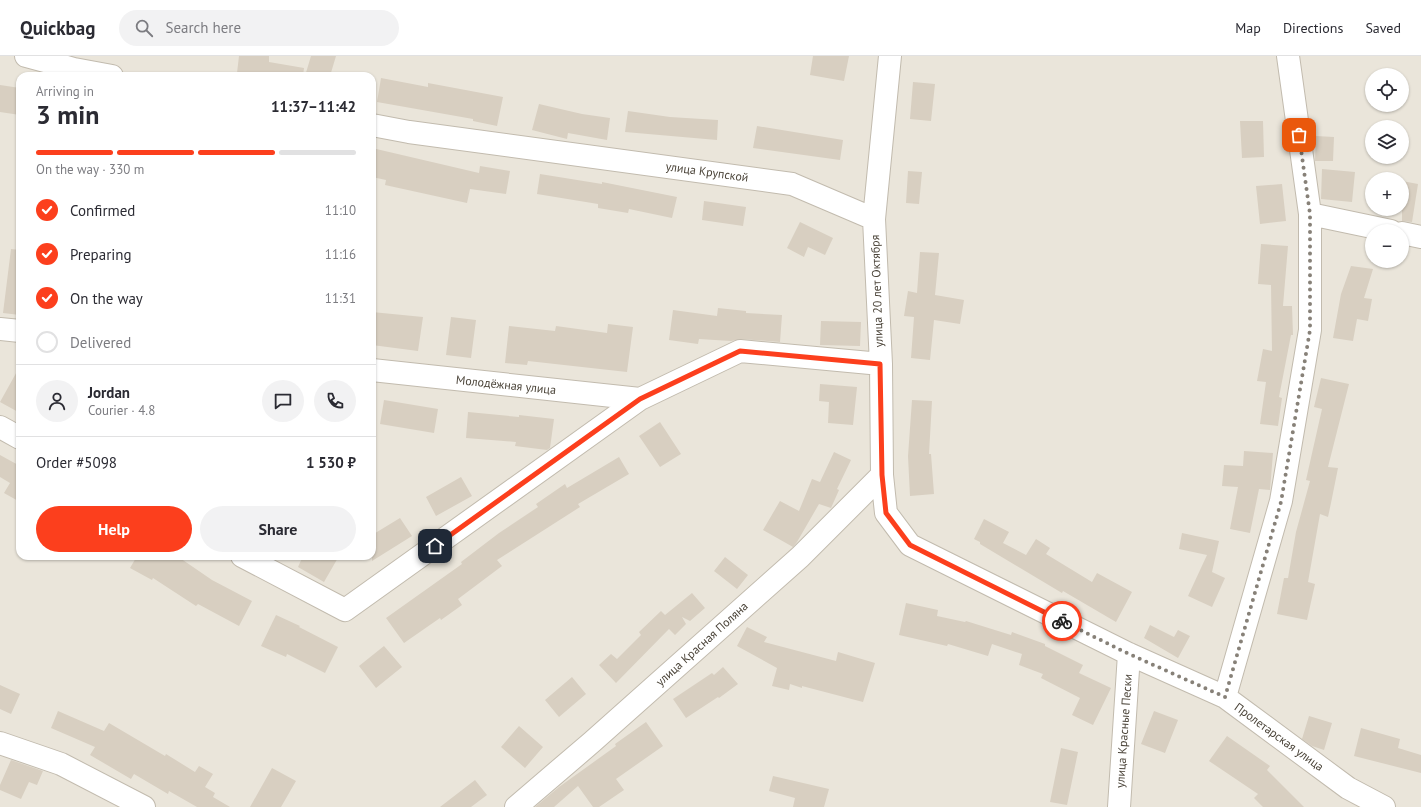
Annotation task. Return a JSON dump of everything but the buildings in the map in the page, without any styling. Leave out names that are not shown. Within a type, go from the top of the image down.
[{"type":"street","points":[[26,56],[75,62],[101,72]]},
{"type":"street","points":[[874,219],[890,56]]},
{"type":"street","points":[[1225,697],[1281,502],[1310,330],[1310,214],[1288,56]]},
{"type":"street","name":"улица Крупской","points":[[376,126],[409,132],[792,184],[874,219]]},
{"type":"street","points":[[1310,214],[1365,226]]},
{"type":"street","name":"улица 20 лет Октября","points":[[874,219],[880,364]]},
{"type":"street","points":[[1409,234],[1421,237]]},
{"type":"street","points":[[0,329],[16,331]]},
{"type":"street","points":[[250,560],[345,610],[640,399],[740,351],[880,364]]},
{"type":"street","name":"Пролетарская улица","points":[[880,364],[882,475],[886,513],[910,545],[1129,654],[1225,697],[1352,797],[1384,807]]},
{"type":"street","name":"Молодёжная улица","points":[[376,370],[640,399]]},
{"type":"street","points":[[0,427],[16,436]]},
{"type":"street","name":"улица Красная Поляна","points":[[516,807],[592,742],[800,556],[882,475]]},
{"type":"street","name":"улица Красные Пески","points":[[1119,807],[1129,654]]},
{"type":"street","points":[[0,743],[60,764],[144,807]]},
{"type":"shaded area","points":[[0,56],[1421,56],[1421,807],[0,807]]},
{"type":"way so far","points":[[1062,621],[1129,654],[1225,697],[1281,502],[1310,330],[1310,214],[1299,135]]},
{"type":"route","points":[[435,546],[640,399],[740,351],[880,364],[882,475],[886,513],[910,545],[1062,621]]}]
